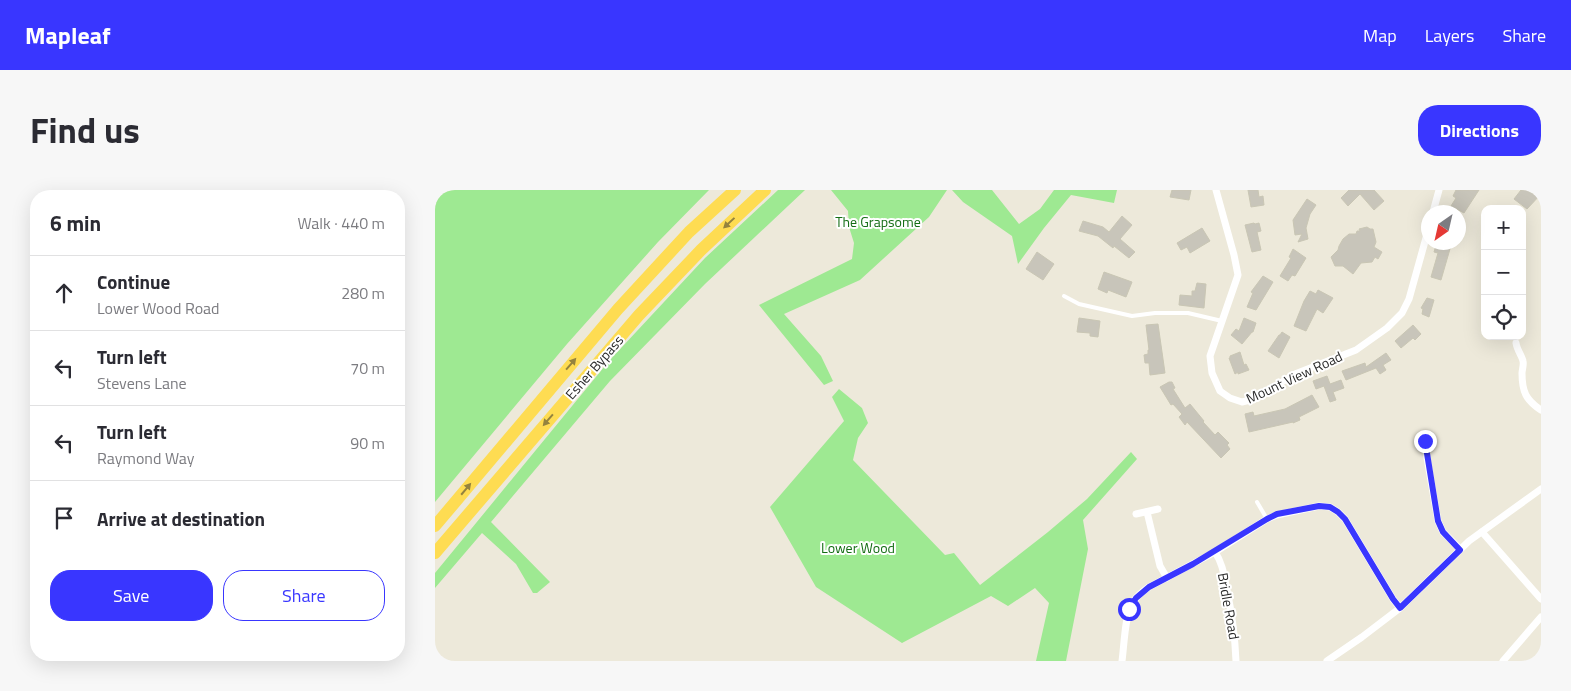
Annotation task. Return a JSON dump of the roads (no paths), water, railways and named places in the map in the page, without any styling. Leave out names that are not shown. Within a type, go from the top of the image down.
[{"type":"highway","name":"Esher Bypass","points":[[435,526],[618,309],[689,232],[735,190]]},
{"type":"highway","name":"Esher Bypass","points":[[435,553],[639,315],[701,250],[765,190]]},
{"type":"street","name":"Mount View Road","points":[[1216,190],[1238,275],[1210,356],[1212,373],[1220,391],[1230,398],[1242,402],[1254,399],[1295,374],[1356,350],[1387,328],[1402,313],[1409,298],[1423,250]]},
{"type":"street","points":[[1435,205],[1439,190]]},
{"type":"street","points":[[1516,343],[1523,362],[1522,385],[1526,397],[1541,410]]},
{"type":"street","points":[[1425,441],[1438,521],[1443,532],[1460,550]]},
{"type":"street","points":[[1327,661],[1400,608],[1460,550],[1541,489]]},
{"type":"street","points":[[1122,661],[1129,609],[1136,598],[1149,587],[1215,552],[1267,519],[1290,511],[1319,506],[1330,507],[1338,512],[1345,519],[1400,608]]},
{"type":"street","points":[[1137,514],[1158,509]]},
{"type":"street","points":[[1147,512],[1160,566],[1167,578]]},
{"type":"street","points":[[1482,532],[1541,598]]},
{"type":"street","name":"Bridle Road","points":[[1215,552],[1222,566],[1235,630],[1236,661]]},
{"type":"street","points":[[1503,661],[1541,617]]},
{"type":"lane","points":[[1064,296],[1079,304],[1131,316],[1155,313],[1188,313],[1222,321]]},
{"type":"lane","points":[[1257,502],[1267,519]]},
{"type":"park label","name":"The Grapsome","points":[[878,221]]},
{"type":"park label","name":"Lower Wood","points":[[858,547]]}]
